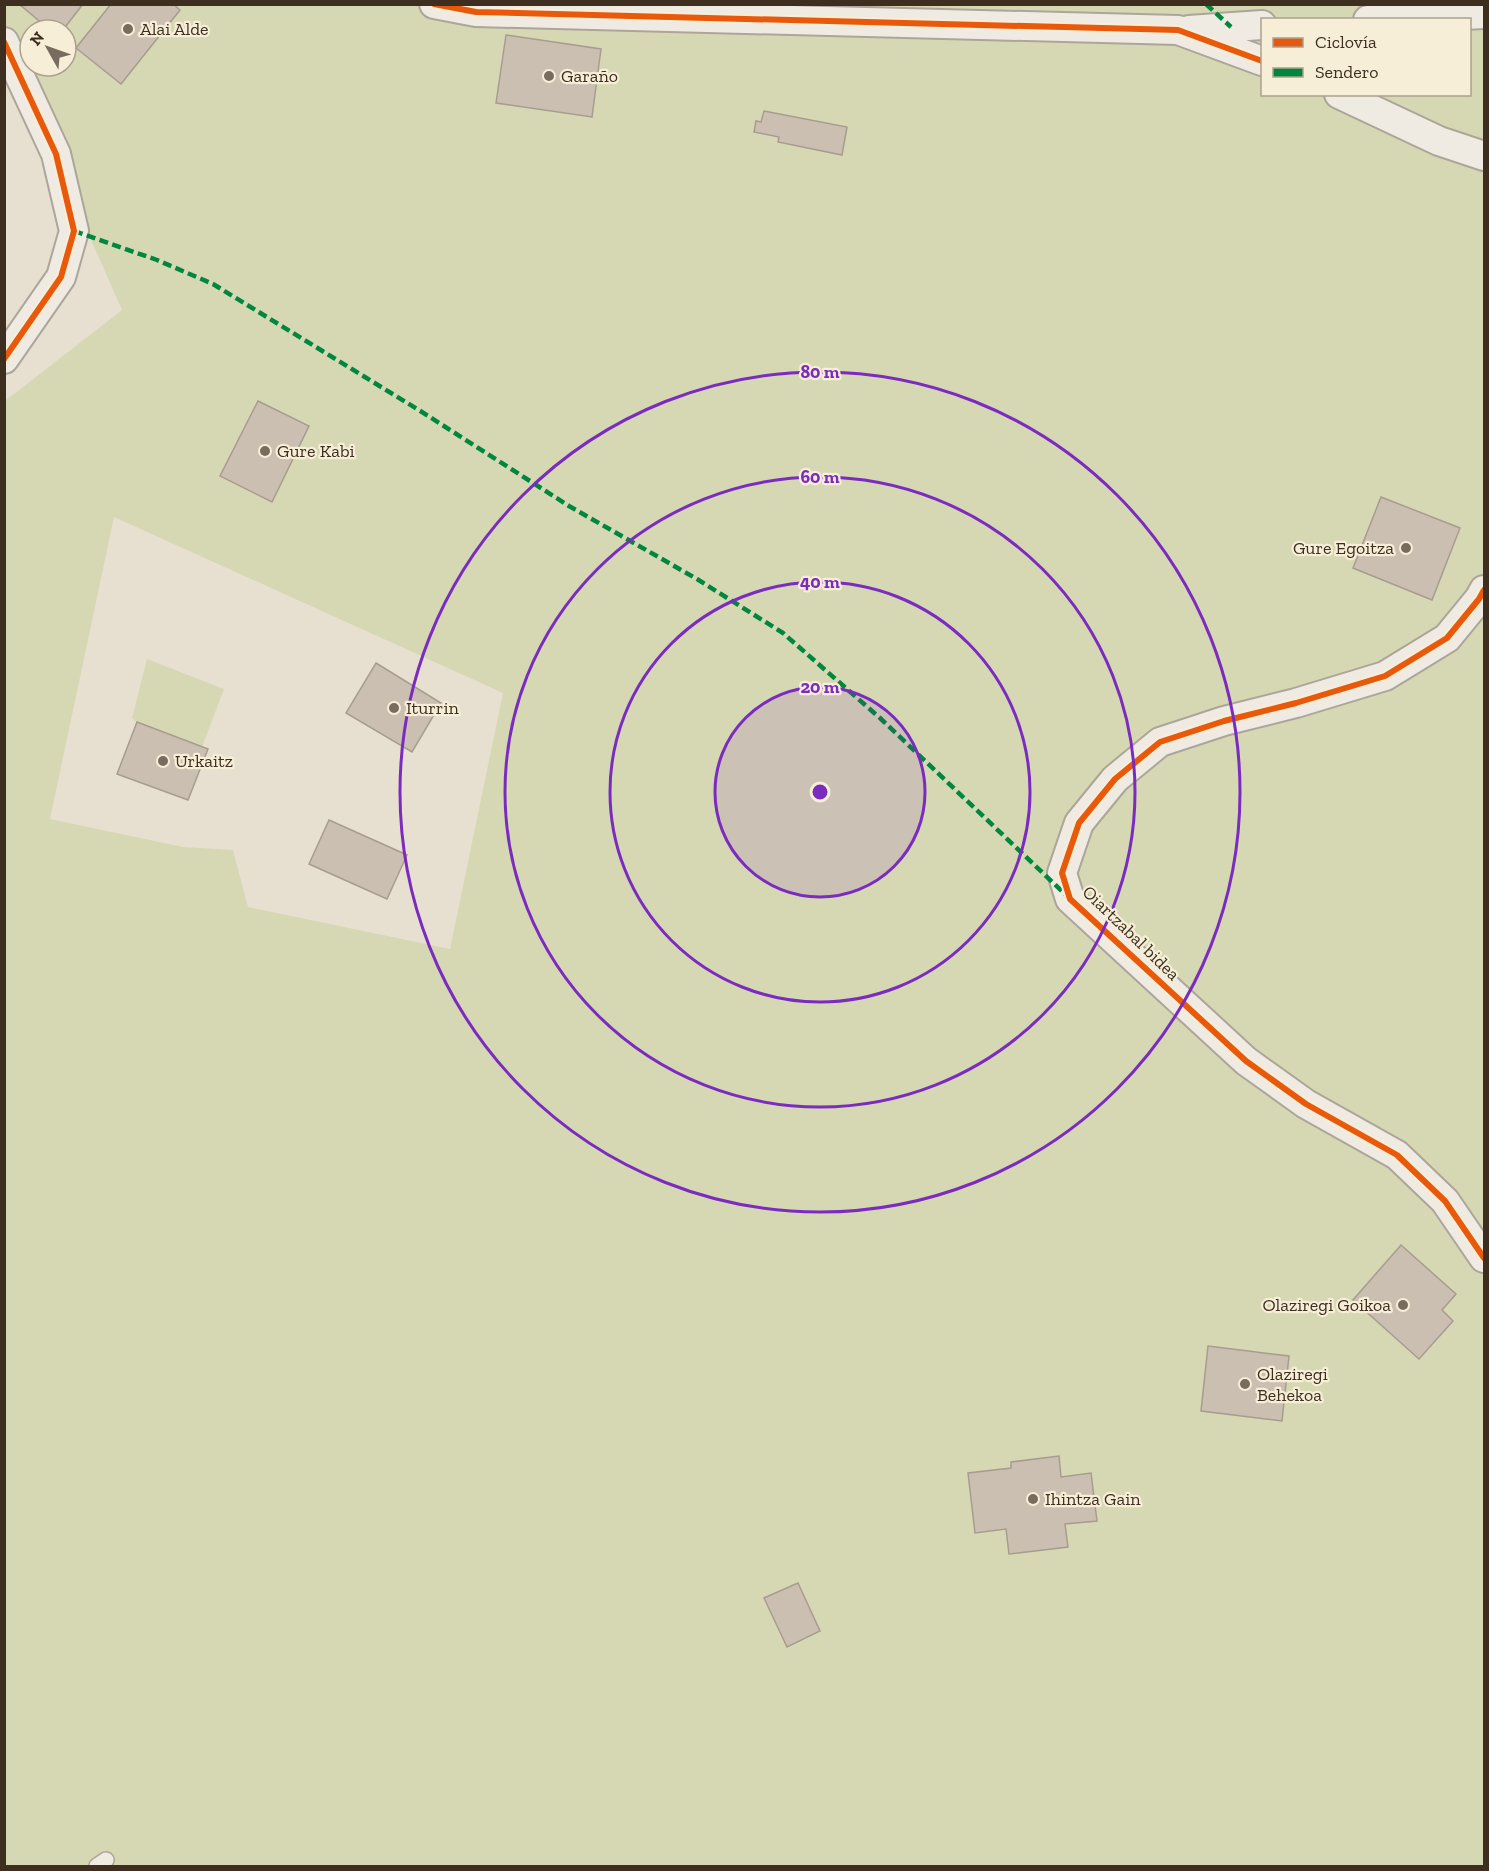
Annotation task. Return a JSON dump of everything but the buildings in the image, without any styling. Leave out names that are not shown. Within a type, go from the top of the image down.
[{"type":"street","points":[[434,4],[488,12],[1178,30],[1261,25]]},
{"type":"street","points":[[1407,18],[1485,14]]},
{"type":"street","points":[[1178,30],[1261,61]]},
{"type":"street","points":[[4,42],[56,154],[74,231],[61,277],[4,359]]},
{"type":"street","points":[[1342,96],[1439,141],[1485,156]]},
{"type":"street","name":"Oiartzabal bidea","points":[[1485,590],[1447,638],[1385,676],[1296,703],[1224,721],[1160,742],[1115,779],[1079,823],[1062,873],[1070,899],[1246,1061],[1306,1104],[1397,1155],[1444,1201],[1485,1258]]},
{"type":"green space","points":[[5,5],[1484,5],[1484,1866],[5,1866],[5,401],[122,310],[20,78],[78,78],[78,18],[18,18],[18,74],[5,45]],"holes":[[[114,517],[503,693],[450,949],[248,907],[233,850],[183,847],[50,819]]]},
{"type":"green space","points":[[147,659],[224,689],[202,747],[132,718]]},
{"type":"marked path","points":[[1206,4],[1231,27]]},
{"type":"marked path","points":[[74,231],[157,260],[213,284],[422,412],[569,506],[697,579],[783,633],[880,718],[1066,895]]},
{"type":"cycle path","points":[[434,4],[476,12],[1178,30],[1261,61]]},
{"type":"cycle path","points":[[4,42],[56,154],[74,231],[61,277],[4,359]]},
{"type":"cycle path","points":[[1484,590],[1447,638],[1385,676],[1296,703],[1224,721],[1160,742],[1115,779],[1079,823],[1062,873],[1070,899],[1246,1061],[1306,1104],[1397,1155],[1445,1201],[1484,1258]]},
{"type":"place","name":"Alai Alde","points":[[128,29]]},
{"type":"place","name":"Garaño","points":[[549,76]]},
{"type":"place","name":"Gure Kabi","points":[[265,451]]},
{"type":"place","name":"Gure Egoitza","points":[[1406,548]]},
{"type":"place","name":"Iturrin","points":[[394,708]]},
{"type":"place","name":"Urkaitz","points":[[163,761]]},
{"type":"place","name":"Olaziregi Goikoa","points":[[1403,1305]]},
{"type":"place","name":"Olaziregi Behekoa","points":[[1245,1384]]},
{"type":"place","name":"Ihintza Gain","points":[[1033,1499]]}]
